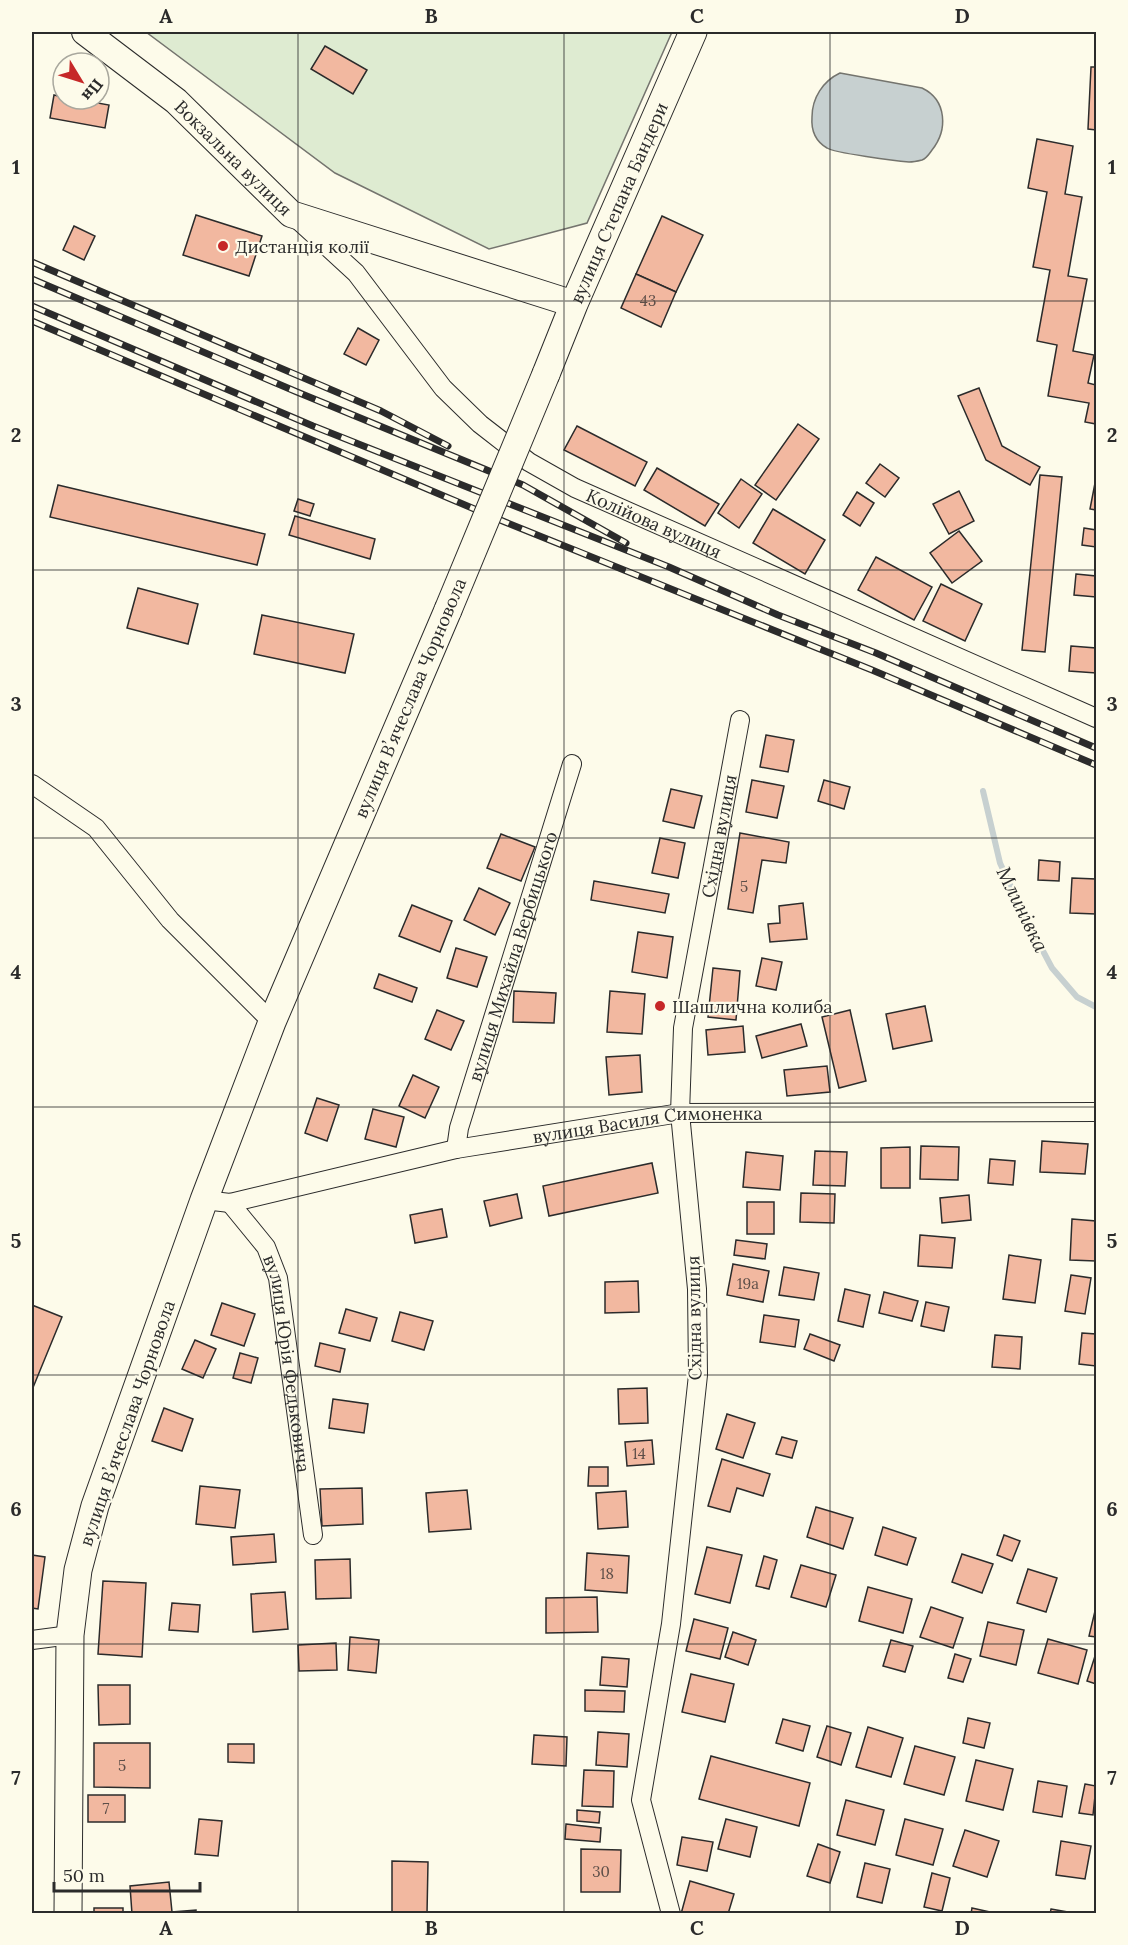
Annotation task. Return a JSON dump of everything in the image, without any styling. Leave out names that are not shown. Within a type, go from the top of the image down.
[{"type":"main road","name":"Вокзальна вулиця","points":[[85,32],[176,101],[291,214],[574,304]]},
{"type":"main road","name":"вулиця Степана Бандери","points":[[546,374],[574,304],[693,32]]},
{"type":"main road","name":"вулиця Вʼячеслава Чорновола","points":[[68,1914],[70,1635],[78,1570],[95,1506],[217,1202],[272,1022],[546,374]]},
{"type":"street","name":"Колійова вулиця","points":[[291,214],[356,273],[443,388],[480,424],[529,462],[575,488],[1096,718]]},
{"type":"street","name":"Східна вулиця","points":[[671,1914],[641,1800],[671,1624],[698,1375],[697,1289],[680,1113],[683,1028],[740,720]]},
{"type":"street","name":"вулиця Михайла Вербицького","points":[[456,1149],[459,1128],[572,764]]},
{"type":"street","points":[[32,784],[96,828],[170,920],[272,1022]]},
{"type":"street","name":"вулиця Василя Симоненка","points":[[217,1202],[456,1149],[680,1113],[1096,1112]]},
{"type":"street","name":"вулиця Юрія Федьковича","points":[[217,1202],[266,1247],[278,1278],[313,1535]]},
{"type":"street","points":[[32,1640],[70,1635]]},
{"type":"green space","points":[[146,32],[672,32],[587,223],[489,249],[335,173]]},
{"type":"shaded area","points":[[840,73],[922,88],[930,93],[940,108],[942,125],[941,134],[927,157],[911,162],[880,158],[832,150],[819,142],[812,126],[814,103],[824,85]]},
{"type":"building","points":[[325,46],[367,70],[353,94],[311,69]]},
{"type":"building","points":[[1091,67],[1096,67],[1096,130],[1088,129]]},
{"type":"building","points":[[51,111],[108,111],[105,128],[50,118]]},
{"type":"building","points":[[1037,139],[1073,146],[1065,194],[1082,197],[1068,276],[1087,279],[1073,351],[1094,355],[1088,383],[1096,385],[1096,424],[1085,422],[1089,403],[1048,396],[1057,345],[1037,341],[1050,270],[1033,267],[1047,192],[1028,188]]},
{"type":"building","name":"Дистанція колії","points":[[196,215],[262,236],[249,276],[183,255]]},
{"type":"building","points":[[662,216],[703,235],[676,292],[636,274]]},
{"type":"building","points":[[74,226],[95,236],[84,260],[63,250]]},
{"type":"building","points":[[636,274],[676,292],[661,327],[621,308]]},
{"type":"building","points":[[358,328],[379,340],[366,365],[344,354]]},
{"type":"building","points":[[979,388],[1002,446],[1040,467],[1030,485],[986,460],[958,396]]},
{"type":"building","points":[[798,424],[819,439],[776,500],[755,485]]},
{"type":"building","points":[[577,426],[647,462],[635,486],[564,450]]},
{"type":"building","points":[[880,464],[899,478],[885,497],[866,483]]},
{"type":"building","points":[[657,468],[719,504],[705,526],[644,490]]},
{"type":"building","points":[[1040,475],[1062,477],[1045,652],[1022,650]]},
{"type":"building","points":[[741,479],[762,494],[739,528],[718,513]]},
{"type":"building","points":[[1096,483],[1096,510],[1090,509]]},
{"type":"building","points":[[58,485],[265,534],[257,565],[50,517]]},
{"type":"building","points":[[959,491],[974,521],[949,534],[933,504]]},
{"type":"building","points":[[857,492],[874,503],[860,526],[843,515]]},
{"type":"building","points":[[298,499],[314,504],[310,516],[294,511]]},
{"type":"building","points":[[773,509],[825,540],[805,574],[753,543]]},
{"type":"building","points":[[295,516],[375,539],[370,559],[289,535]]},
{"type":"building","points":[[1084,528],[1096,530],[1096,547],[1082,545]]},
{"type":"building","points":[[959,531],[982,561],[952,583],[930,553]]},
{"type":"building","points":[[876,557],[932,587],[914,620],[858,590]]},
{"type":"building","points":[[1076,574],[1096,576],[1096,597],[1074,595]]},
{"type":"building","points":[[941,584],[982,604],[965,641],[923,621]]},
{"type":"building","points":[[138,588],[198,604],[188,644],[127,628]]},
{"type":"building","points":[[262,615],[354,634],[345,673],[254,654]]},
{"type":"building","points":[[1071,646],[1096,648],[1096,673],[1069,671]]},
{"type":"building","points":[[766,735],[794,740],[788,772],[760,767]]},
{"type":"building","points":[[752,780],[784,786],[777,818],[746,812]]},
{"type":"building","points":[[824,780],[850,787],[844,809],[818,801]]},
{"type":"building","points":[[671,789],[702,796],[694,828],[663,821]]},
{"type":"building","points":[[740,833],[789,842],[786,863],[762,860],[753,913],[728,909]]},
{"type":"building","points":[[501,834],[535,847],[521,881],[487,868]]},
{"type":"building","points":[[660,838],[685,843],[678,878],[652,873]]},
{"type":"building","points":[[1039,860],[1060,862],[1059,881],[1038,880]]},
{"type":"building","points":[[1072,878],[1096,879],[1096,914],[1070,913]]},
{"type":"building","points":[[594,881],[669,894],[665,913],[591,900]]},
{"type":"building","points":[[479,888],[510,903],[495,935],[464,920]]},
{"type":"building","points":[[803,903],[807,939],[770,942],[768,924],[780,923],[779,906]]},
{"type":"building","points":[[412,905],[452,921],[440,952],[399,936]]},
{"type":"building","points":[[638,932],[673,937],[667,978],[632,972]]},
{"type":"building","points":[[456,948],[487,957],[477,987],[447,978]]},
{"type":"building","points":[[762,958],[782,962],[776,990],[756,986]]},
{"type":"building","points":[[713,968],[740,971],[736,1020],[708,1017]]},
{"type":"building","points":[[379,974],[417,988],[412,1002],[374,988]]},
{"type":"building","points":[[514,991],[556,993],[554,1023],[513,1022]]},
{"type":"building","points":[[610,991],[645,994],[642,1034],[607,1032]]},
{"type":"building","points":[[925,1006],[932,1041],[893,1049],[886,1014]]},
{"type":"building","points":[[437,1010],[464,1021],[451,1050],[425,1039]]},
{"type":"building","points":[[850,1010],[866,1081],[839,1088],[822,1017]]},
{"type":"building","points":[[801,1024],[807,1046],[762,1058],[756,1036]]},
{"type":"building","points":[[743,1026],[745,1052],[708,1055],[706,1030]]},
{"type":"building","points":[[640,1055],[642,1092],[609,1095],[606,1057]]},
{"type":"building","points":[[827,1066],[830,1092],[787,1096],[784,1070]]},
{"type":"building","points":[[413,1075],[439,1087],[425,1118],[399,1106]]},
{"type":"building","points":[[317,1098],[339,1105],[327,1141],[305,1133]]},
{"type":"building","points":[[373,1109],[404,1117],[396,1147],[365,1139]]},
{"type":"building","points":[[1042,1141],[1088,1144],[1085,1174],[1040,1172]]},
{"type":"building","points":[[921,1146],[959,1147],[958,1180],[920,1179]]},
{"type":"building","points":[[910,1147],[910,1188],[881,1188],[881,1148]]},
{"type":"building","points":[[815,1151],[847,1152],[845,1186],[813,1185]]},
{"type":"building","points":[[746,1152],[783,1156],[780,1190],[743,1187]]},
{"type":"building","points":[[990,1159],[1015,1161],[1013,1185],[988,1183]]},
{"type":"building","points":[[652,1163],[658,1193],[549,1216],[543,1186]]},
{"type":"building","points":[[801,1193],[835,1194],[834,1223],[800,1222]]},
{"type":"building","points":[[517,1194],[522,1218],[490,1226],[484,1201]]},
{"type":"building","points":[[969,1195],[971,1220],[942,1223],[940,1198]]},
{"type":"building","points":[[747,1202],[774,1202],[774,1234],[747,1234]]},
{"type":"building","points":[[442,1209],[447,1237],[415,1243],[410,1215]]},
{"type":"building","points":[[1072,1219],[1096,1221],[1096,1261],[1070,1260]]},
{"type":"building","points":[[920,1235],[955,1238],[952,1268],[918,1266]]},
{"type":"building","points":[[736,1240],[767,1244],[765,1259],[734,1255]]},
{"type":"building","points":[[1009,1255],[1041,1260],[1035,1303],[1003,1299]]},
{"type":"building","points":[[733,1264],[769,1271],[763,1302],[727,1295]]},
{"type":"building","points":[[784,1267],[819,1273],[814,1300],[779,1295]]},
{"type":"building","points":[[1071,1275],[1091,1278],[1085,1314],[1065,1311]]},
{"type":"building","points":[[638,1281],[639,1312],[605,1313],[605,1282]]},
{"type":"building","points":[[845,1289],[870,1295],[863,1327],[838,1321]]},
{"type":"building","points":[[884,1292],[918,1301],[912,1321],[879,1313]]},
{"type":"building","points":[[926,1302],[949,1307],[944,1331],[921,1326]]},
{"type":"building","points":[[222,1303],[255,1314],[244,1346],[211,1335]]},
{"type":"building","points":[[32,1305],[62,1317],[32,1390]]},
{"type":"building","points":[[346,1309],[377,1318],[370,1341],[339,1333]]},
{"type":"building","points":[[400,1312],[433,1321],[424,1350],[392,1341]]},
{"type":"building","points":[[764,1315],[799,1320],[795,1347],[760,1342]]},
{"type":"building","points":[[1082,1333],[1096,1334],[1096,1366],[1079,1364]]},
{"type":"building","points":[[810,1334],[840,1345],[834,1361],[804,1349]]},
{"type":"building","points":[[995,1335],[1022,1337],[1020,1369],[992,1367]]},
{"type":"building","points":[[195,1340],[216,1349],[203,1378],[182,1369]]},
{"type":"building","points":[[320,1343],[345,1349],[340,1372],[315,1366]]},
{"type":"building","points":[[240,1353],[258,1358],[251,1383],[233,1378]]},
{"type":"building","points":[[647,1388],[648,1423],[619,1424],[618,1389]]},
{"type":"building","points":[[333,1399],[368,1404],[364,1433],[329,1428]]},
{"type":"building","points":[[164,1408],[193,1419],[182,1451],[152,1441]]},
{"type":"building","points":[[727,1414],[755,1423],[743,1458],[716,1449]]},
{"type":"building","points":[[782,1437],[797,1441],[792,1458],[776,1454]]},
{"type":"building","points":[[652,1440],[654,1464],[627,1466],[625,1442]]},
{"type":"building","points":[[722,1459],[770,1474],[763,1496],[737,1488],[730,1512],[708,1506]]},
{"type":"building","points":[[589,1467],[608,1467],[608,1486],[588,1486]]},
{"type":"building","points":[[200,1486],[240,1490],[235,1528],[196,1524]]},
{"type":"building","points":[[362,1488],[363,1524],[322,1526],[320,1489]]},
{"type":"building","points":[[467,1490],[471,1529],[429,1532],[426,1493]]},
{"type":"building","points":[[626,1491],[628,1527],[598,1529],[596,1493]]},
{"type":"building","points":[[816,1507],[853,1518],[843,1549],[807,1537]]},
{"type":"building","points":[[883,1527],[916,1538],[907,1565],[875,1555]]},
{"type":"building","points":[[274,1534],[276,1562],[233,1565],[231,1537]]},
{"type":"building","points":[[1004,1535],[1020,1541],[1012,1561],[997,1555]]},
{"type":"building","points":[[707,1547],[742,1555],[730,1603],[695,1594]]},
{"type":"building","points":[[587,1553],[629,1556],[627,1593],[585,1590]]},
{"type":"building","points":[[962,1554],[993,1564],[982,1593],[952,1582]]},
{"type":"building","points":[[32,1555],[45,1557],[38,1609],[32,1608]]},
{"type":"building","points":[[764,1556],[777,1560],[769,1589],[756,1586]]},
{"type":"building","points":[[350,1559],[351,1598],[316,1599],[315,1560]]},
{"type":"building","points":[[801,1565],[836,1575],[826,1607],[791,1597]]},
{"type":"building","points":[[1028,1569],[1057,1578],[1046,1612],[1017,1603]]},
{"type":"building","points":[[103,1581],[146,1583],[142,1657],[98,1654]]},
{"type":"building","points":[[868,1587],[912,1599],[903,1633],[859,1621]]},
{"type":"building","points":[[285,1592],[288,1629],[253,1632],[251,1594]]},
{"type":"building","points":[[597,1597],[598,1632],[546,1633],[546,1598]]},
{"type":"building","points":[[172,1603],[200,1605],[198,1632],[169,1630]]},
{"type":"building","points":[[931,1607],[963,1618],[953,1648],[920,1637]]},
{"type":"building","points":[[1096,1612],[1096,1637],[1089,1636]]},
{"type":"building","points":[[694,1619],[728,1628],[720,1659],[686,1651]]},
{"type":"building","points":[[988,1622],[1024,1630],[1016,1665],[980,1656]]},
{"type":"building","points":[[733,1632],[756,1640],[748,1665],[725,1657]]},
{"type":"building","points":[[350,1637],[379,1640],[376,1673],[348,1670]]},
{"type":"building","points":[[1048,1639],[1087,1650],[1078,1684],[1038,1673]]},
{"type":"building","points":[[891,1640],[913,1646],[905,1672],[883,1666]]},
{"type":"building","points":[[336,1643],[337,1670],[299,1671],[298,1645]]},
{"type":"building","points":[[955,1654],[971,1659],[963,1682],[948,1678]]},
{"type":"building","points":[[1096,1656],[1096,1684],[1087,1681]]},
{"type":"building","points":[[602,1657],[629,1659],[627,1687],[600,1685]]},
{"type":"building","points":[[691,1674],[734,1684],[725,1722],[682,1712]]},
{"type":"building","points":[[98,1685],[130,1685],[130,1724],[99,1725]]},
{"type":"building","points":[[585,1690],[625,1691],[624,1712],[585,1711]]},
{"type":"building","points":[[968,1718],[990,1723],[984,1748],[963,1743]]},
{"type":"building","points":[[783,1719],[810,1726],[803,1751],[776,1743]]},
{"type":"building","points":[[827,1726],[851,1733],[841,1765],[817,1757]]},
{"type":"building","points":[[868,1727],[903,1738],[891,1777],[856,1767]]},
{"type":"building","points":[[598,1732],[629,1734],[627,1767],[596,1765]]},
{"type":"building","points":[[534,1735],[567,1737],[566,1766],[532,1764]]},
{"type":"building","points":[[94,1743],[150,1743],[150,1788],[94,1787]]},
{"type":"building","points":[[228,1744],[254,1744],[254,1763],[228,1762]]},
{"type":"building","points":[[915,1746],[955,1757],[944,1795],[904,1784]]},
{"type":"building","points":[[711,1756],[810,1783],[799,1826],[699,1799]]},
{"type":"building","points":[[976,1760],[1013,1769],[1003,1810],[966,1801]]},
{"type":"building","points":[[584,1770],[614,1771],[613,1807],[582,1806]]},
{"type":"building","points":[[1038,1781],[1067,1786],[1062,1817],[1033,1812]]},
{"type":"building","points":[[1085,1784],[1096,1786],[1093,1815],[1079,1813]]},
{"type":"building","points":[[88,1795],[125,1795],[125,1822],[88,1822]]},
{"type":"building","points":[[846,1800],[884,1810],[875,1845],[837,1835]]},
{"type":"building","points":[[577,1810],[600,1812],[599,1823],[577,1821]]},
{"type":"building","points":[[199,1819],[222,1821],[218,1856],[195,1854]]},
{"type":"building","points":[[726,1819],[757,1827],[750,1857],[718,1849]]},
{"type":"building","points":[[905,1819],[943,1829],[933,1865],[896,1855]]},
{"type":"building","points":[[566,1824],[601,1828],[600,1842],[565,1839]]},
{"type":"building","points":[[965,1830],[999,1841],[987,1877],[953,1866]]},
{"type":"building","points":[[682,1837],[713,1842],[707,1871],[677,1865]]},
{"type":"building","points":[[1061,1841],[1091,1846],[1085,1879],[1056,1875]]},
{"type":"building","points":[[818,1844],[840,1852],[830,1883],[807,1876]]},
{"type":"building","points":[[581,1849],[621,1850],[620,1892],[581,1892]]},
{"type":"building","points":[[392,1861],[428,1862],[427,1914],[392,1914]]},
{"type":"building","points":[[865,1863],[890,1869],[882,1903],[857,1897]]},
{"type":"building","points":[[932,1873],[950,1878],[942,1911],[924,1907]]},
{"type":"building","points":[[690,1881],[734,1894],[728,1914],[681,1914]]},
{"type":"building","points":[[169,1882],[172,1912],[132,1914],[130,1886]]},
{"type":"building","points":[[94,1908],[123,1908],[123,1914],[94,1914]]},
{"type":"building","points":[[972,1908],[999,1914],[971,1914]]},
{"type":"building","points":[[1051,1909],[1073,1913],[1073,1914],[1050,1914]]},
{"type":"building","points":[[196,1910],[196,1914],[172,1914],[172,1912]]},
{"type":"waterway","name":"Млинівка","points":[[983,791],[1000,863],[1025,917],[1052,968],[1077,997],[1096,1007]]},
{"type":"railway","points":[[32,262],[381,411],[448,446]]},
{"type":"railway","points":[[32,279],[523,485],[626,543]]},
{"type":"railway","points":[[32,306],[313,426],[669,567],[1096,748]]},
{"type":"railway","points":[[32,321],[505,522],[872,670],[1096,765]]},
{"type":"place","name":"Дистанція колії","points":[[223,246]]},
{"type":"place","name":"Шашлична колиба","points":[[660,1006]]}]
